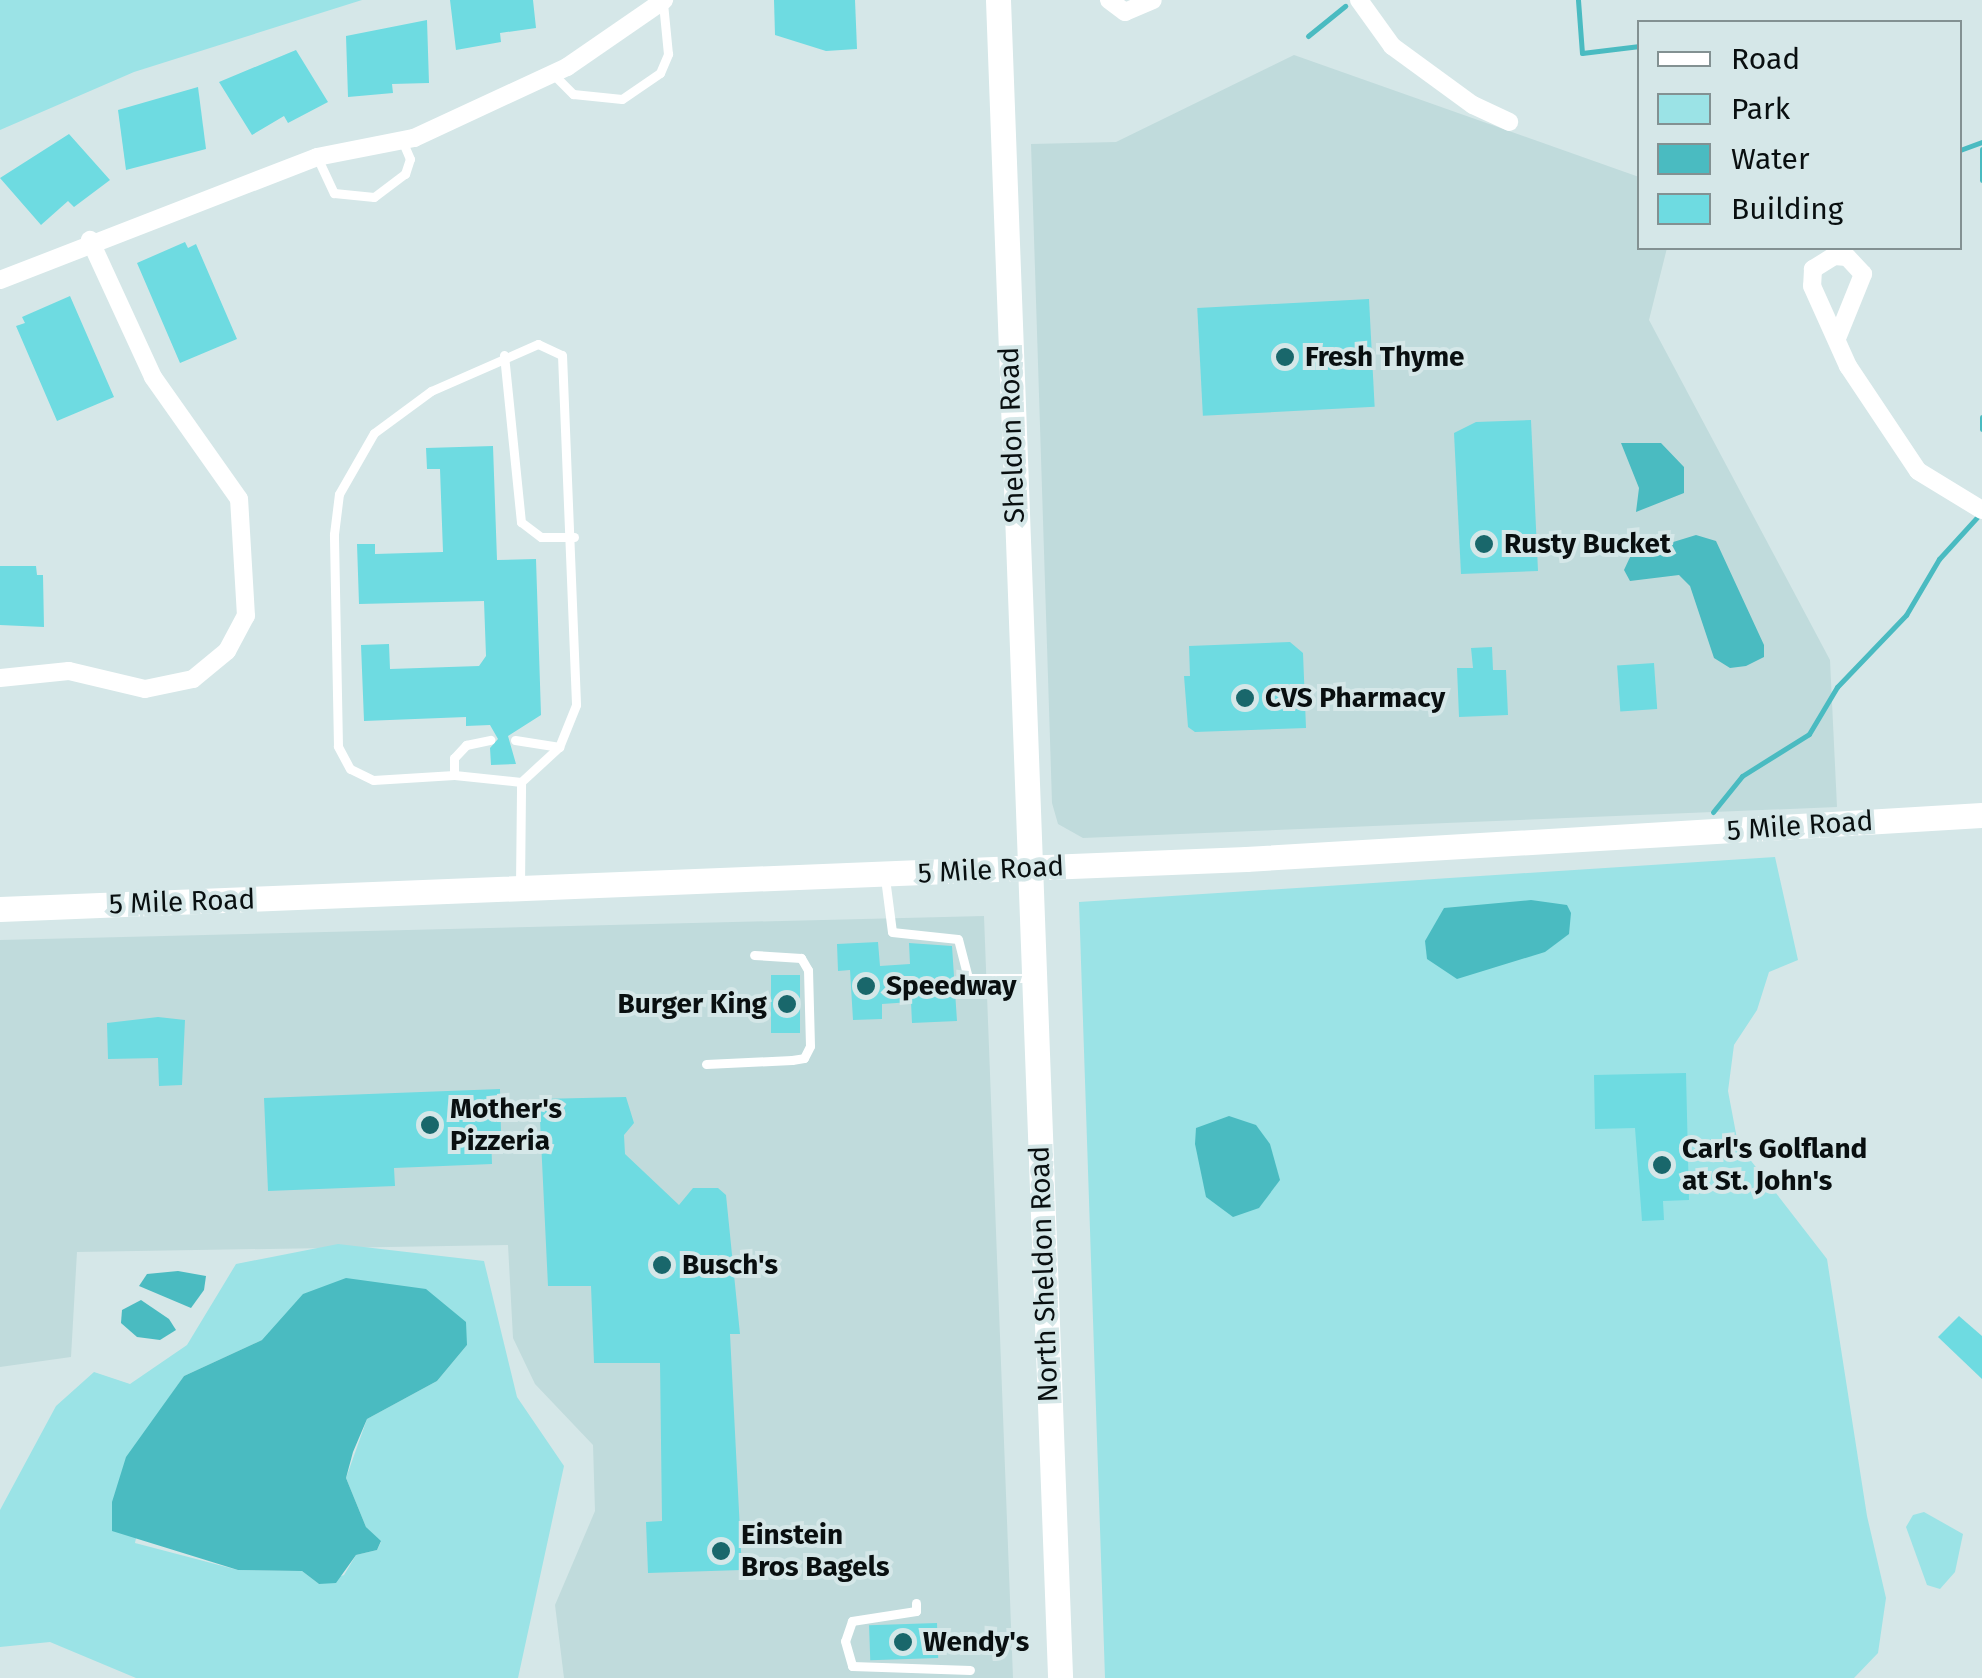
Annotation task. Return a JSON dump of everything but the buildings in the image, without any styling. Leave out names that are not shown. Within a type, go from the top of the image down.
[{"type":"street","points":[[0,280],[90,240],[317,157],[402,140],[552,73],[663,0]]},
{"type":"street","name":"Sheldon Road","points":[[998,0],[1027,869]]},
{"type":"street","points":[[1109,0],[1125,12],[1153,0]]},
{"type":"street","points":[[1359,0],[1392,46],[1473,105],[1509,122]]},
{"type":"street","points":[[0,679],[69,672],[145,688],[193,679],[227,651],[246,616],[239,498],[153,377],[90,240]]},
{"type":"street","points":[[1838,336],[1848,366],[1918,471],[1982,510]]},
{"type":"street","name":"5 Mile Road","points":[[0,908],[1027,869],[1982,815]]},
{"type":"street","name":"North Sheldon Road","points":[[1027,869],[1060,1678]]},
{"type":"lane","points":[[552,73],[573,94],[622,100],[664,64],[663,0]]},
{"type":"lane","points":[[317,157],[334,193],[374,196],[405,174],[410,158],[402,140]]},
{"type":"lane","points":[[520,888],[521,782],[559,747],[576,706],[574,537],[562,355],[538,344],[504,354],[431,390],[374,433],[337,507],[338,746],[350,769],[373,780],[454,775],[521,782]]},
{"type":"lane","points":[[504,354],[521,522],[541,537],[574,537]]},
{"type":"lane","points":[[454,775],[454,758],[466,745],[490,740]]},
{"type":"lane","points":[[515,740],[559,747]]},
{"type":"lane","points":[[885,875],[892,932],[958,939],[968,978],[1032,978]]},
{"type":"lane","points":[[706,1064],[804,1058],[810,1046],[808,970],[788,954],[754,955]]},
{"type":"lane","points":[[916,1603],[916,1612],[852,1621],[845,1642],[852,1666],[970,1670]]},
{"type":"shaded area","points":[[1294,55],[1637,176],[1637,250],[1666,250],[1649,320],[1830,660],[1837,807],[1083,838],[1058,824],[1052,803],[1031,144],[1116,142]]},
{"type":"shaded area","points":[[984,916],[1013,1678],[564,1678],[555,1605],[595,1511],[593,1445],[535,1384],[513,1338],[508,1245],[77,1252],[71,1357],[0,1367],[0,940]]},
{"type":"green space","points":[[0,0],[362,0],[134,72],[0,130]]},
{"type":"green space","points":[[1775,857],[1798,960],[1769,972],[1757,1010],[1734,1045],[1728,1091],[1738,1144],[1827,1259],[1867,1516],[1886,1598],[1878,1653],[1854,1678],[1105,1678],[1079,902]]},
{"type":"green space","points":[[338,1244],[484,1261],[517,1397],[564,1466],[518,1678],[136,1678],[50,1642],[0,1647],[0,1510],[56,1406],[94,1372],[130,1384],[187,1345],[236,1264]],"holes":[[[262,1340],[467,1345],[437,1381],[367,1419],[346,1478],[366,1527],[381,1542],[377,1550],[356,1555],[344,1575],[319,1584],[302,1571],[238,1570],[135,1543],[164,1405],[184,1376]]]},
{"type":"green space","points":[[1924,1512],[1963,1534],[1955,1572],[1940,1589],[1927,1585],[1906,1527],[1913,1515]]},
{"type":"water","points":[[1621,443],[1661,443],[1684,467],[1684,493],[1636,512],[1639,488]]},
{"type":"water","points":[[1696,535],[1716,541],[1764,645],[1764,657],[1746,666],[1730,668],[1714,658],[1690,586],[1679,575],[1630,581],[1624,570],[1631,555]]},
{"type":"water","points":[[1531,900],[1567,905],[1571,913],[1569,934],[1545,952],[1457,979],[1427,959],[1425,941],[1444,908]]},
{"type":"water","points":[[1229,1116],[1256,1125],[1270,1144],[1280,1180],[1259,1208],[1233,1217],[1206,1197],[1195,1144],[1196,1128]]},
{"type":"water","points":[[178,1271],[206,1276],[204,1290],[191,1308],[139,1286],[147,1274]]},
{"type":"water","points":[[346,1278],[426,1289],[466,1322],[467,1345],[437,1381],[367,1419],[353,1452],[346,1478],[366,1527],[381,1541],[377,1550],[356,1555],[336,1583],[319,1584],[302,1571],[238,1570],[112,1531],[112,1502],[126,1457],[184,1376],[262,1340],[303,1294]]},
{"type":"water","points":[[141,1300],[169,1319],[176,1330],[160,1340],[137,1337],[121,1323],[122,1310]]},
{"type":"waterway","points":[[1578,0],[1582,53],[1637,46]]},
{"type":"waterway","points":[[1308,36],[1345,6]]},
{"type":"waterway","points":[[1962,149],[1982,142]]},
{"type":"waterway","points":[[1982,149],[1982,180]]},
{"type":"waterway","points":[[1982,417],[1982,429]]},
{"type":"waterway","points":[[1713,812],[1742,776],[1809,734],[1837,687],[1906,615],[1939,559],[1980,514]]},
{"type":"place","name":"Fresh Thyme","points":[[1285,357]]},
{"type":"place","name":"Rusty Bucket","points":[[1484,544]]},
{"type":"place","name":"CVS Pharmacy","points":[[1245,698]]},
{"type":"place","name":"Speedway","points":[[866,986]]},
{"type":"place","name":"Burger King","points":[[787,1004]]},
{"type":"place","name":"Mother's Pizzeria","points":[[430,1125]]},
{"type":"place","name":"Carl's Golfland at St. John's","points":[[1662,1165]]},
{"type":"place","name":"Busch's","points":[[662,1265]]},
{"type":"place","name":"Einstein Bros Bagels","points":[[721,1551]]},
{"type":"place","name":"Wendy's","points":[[903,1642]]}]
